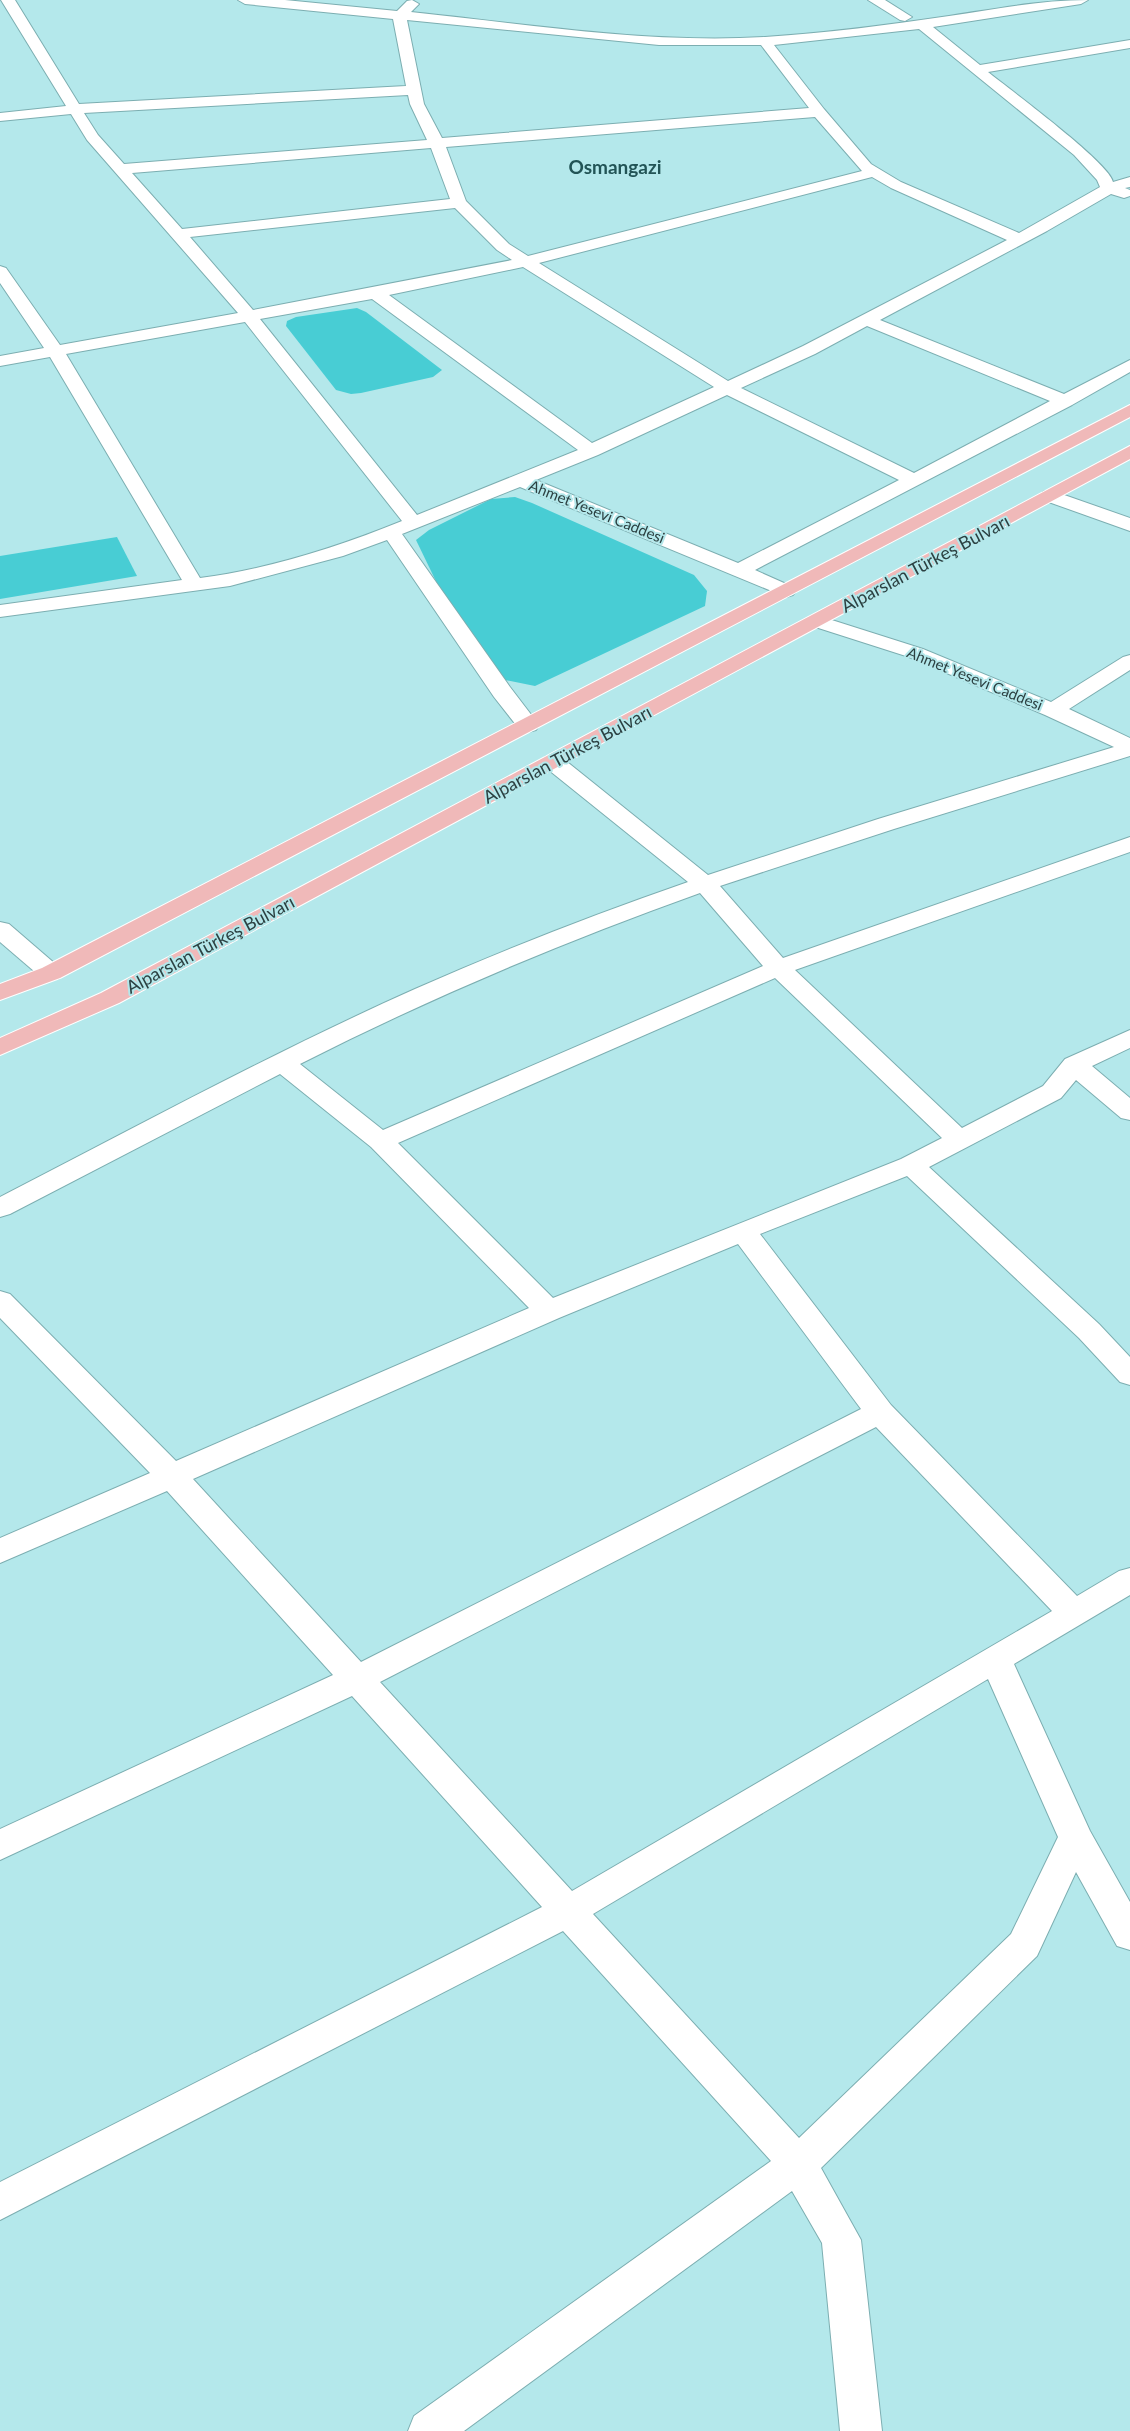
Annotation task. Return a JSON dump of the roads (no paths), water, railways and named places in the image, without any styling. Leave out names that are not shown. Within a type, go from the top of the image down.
[{"type":"main road","points":[[0,993],[51,973],[1130,410]]},
{"type":"main road","name":"Alparslan Türkeş Bulvarı","points":[[0,1047],[110,998],[1130,452]]},
{"type":"street","points":[[8,0],[92,137],[248,315],[413,522]]},
{"type":"street","points":[[244,0],[408,8],[628,30],[716,35],[786,32],[1032,0]]},
{"type":"street","points":[[340,0],[659,41],[712,44],[765,42],[921,24],[1081,0]]},
{"type":"street","points":[[875,0],[905,18]]},
{"type":"street","points":[[408,8],[417,104],[437,144],[459,203],[503,247],[728,388],[914,480]]},
{"type":"street","points":[[921,24],[1079,152],[1105,179],[1104,182],[1110,188],[1130,195]]},
{"type":"street","points":[[765,42],[819,112],[866,167],[896,185],[1019,239]]},
{"type":"street","points":[[978,69],[1130,44]]},
{"type":"street","points":[[0,117],[75,109],[415,90]]},
{"type":"street","points":[[121,169],[819,112]]},
{"type":"street","points":[[0,361],[375,292],[525,262],[875,172]]},
{"type":"street","points":[[0,611],[230,580],[336,552],[391,532],[591,451],[809,350],[1019,239],[1110,188],[1130,182]]},
{"type":"street","points":[[178,234],[459,203]]},
{"type":"street","points":[[0,270],[55,351],[194,584]]},
{"type":"street","points":[[375,292],[591,451]]},
{"type":"street","points":[[866,320],[1066,401]]},
{"type":"street","points":[[739,570],[1066,401],[1130,365]]},
{"type":"street","name":"Ahmet Yesevi Caddesi","points":[[518,479],[786,591]]},
{"type":"street","points":[[1050,496],[1130,525]]},
{"type":"street","points":[[391,532],[502,692],[528,725]]},
{"type":"street","name":"Ahmet Yesevi Caddesi","points":[[816,621],[916,653],[1052,710],[1130,747]]},
{"type":"street","points":[[1052,710],[1130,661]]},
{"type":"street","points":[[0,1208],[330,1038],[485,968],[704,883],[858,831],[1130,747]]},
{"type":"street","points":[[553,762],[704,883],[778,968],[959,1140]]},
{"type":"street","points":[[380,1141],[778,968],[1130,844]]},
{"type":"street","points":[[0,929],[51,973]]},
{"type":"street","points":[[0,1551],[549,1311],[743,1231],[912,1165],[1052,1092],[1074,1065],[1130,1038]]},
{"type":"street","points":[[283,1063],[380,1141],[549,1311]]},
{"type":"street","points":[[1074,1065],[1130,1112]]},
{"type":"street","points":[[912,1165],[1089,1331],[1130,1374]]},
{"type":"street","points":[[743,1231],[880,1412],[1074,1613]]},
{"type":"street","points":[[0,1301],[172,1476],[798,2164],[841,2240],[861,2431]]},
{"type":"street","points":[[0,1845],[357,1679],[880,1412]]},
{"type":"street","points":[[0,2202],[568,1911],[1130,1580]]},
{"type":"street","points":[[996,1660],[1076,1837],[1130,1935]]},
{"type":"street","points":[[430,2431],[798,2164],[1024,1945],[1076,1837]]},
{"type":"district","name":"Osmangazi","points":[[615,166]]}]
